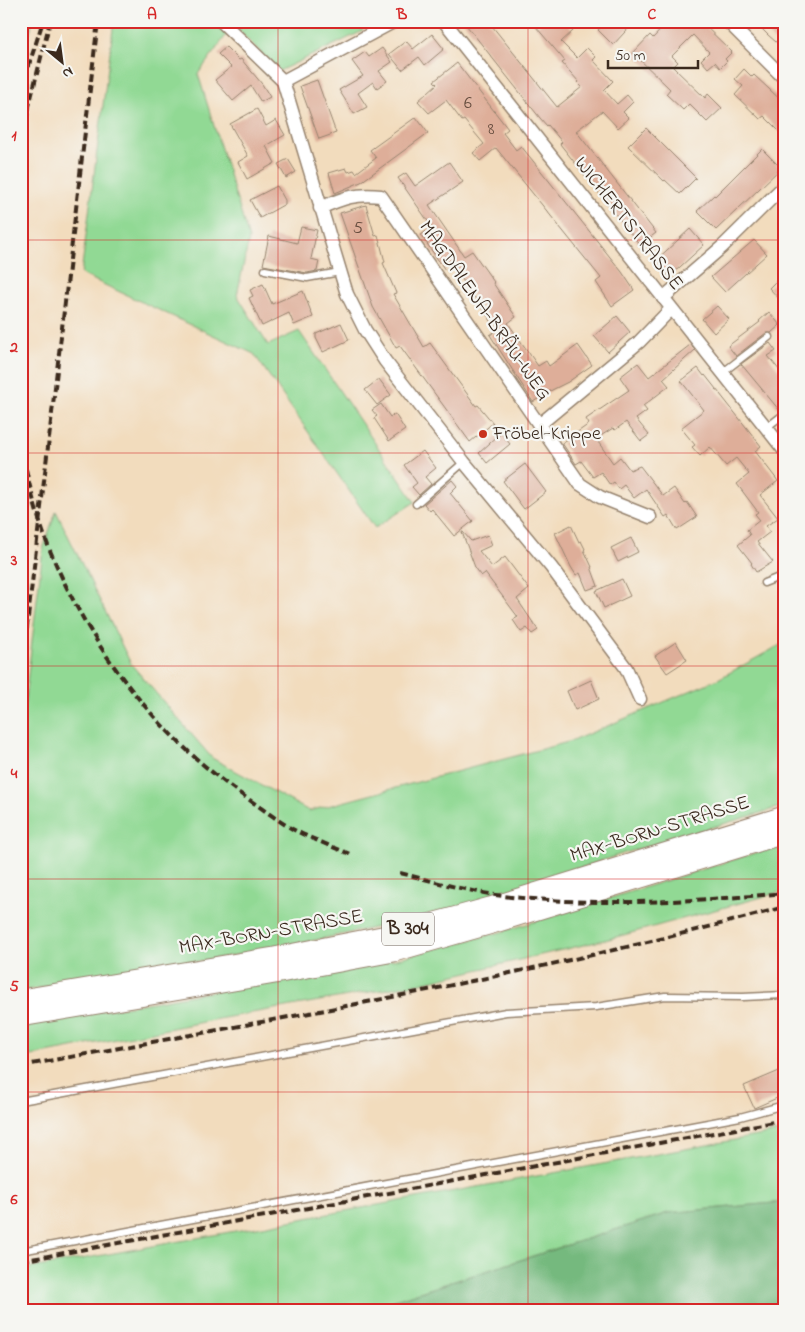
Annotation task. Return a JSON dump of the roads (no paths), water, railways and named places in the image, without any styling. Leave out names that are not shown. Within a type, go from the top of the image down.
[{"type":"main road","name":"MAX-BORN-STRASSE","points":[[21,999],[274,957],[392,934],[784,816]]},
{"type":"main road","name":"MAX-BORN-STRASSE","points":[[21,1017],[394,952],[496,924],[784,834]]},
{"type":"street","points":[[221,21],[283,81],[347,294],[370,337],[385,361],[464,462],[551,568],[609,645],[626,668],[640,699]]},
{"type":"street","points":[[283,81],[395,21]]},
{"type":"street","name":"WICHERTSTRASSE","points":[[444,21],[784,450]]},
{"type":"street","points":[[728,21],[784,78]]},
{"type":"street","points":[[663,298],[722,246],[784,186]]},
{"type":"street","name":"MAGDALENA-BRÄU-WEG","points":[[320,208],[347,197],[381,196],[580,484],[600,497],[650,517]]},
{"type":"street","points":[[540,425],[625,354],[671,309]]},
{"type":"lane","points":[[265,270],[307,278],[340,272]]},
{"type":"lane","points":[[722,374],[770,337]]},
{"type":"lane","points":[[766,428],[784,414]]},
{"type":"lane","points":[[416,504],[464,462]]},
{"type":"lane","points":[[764,583],[784,575]]},
{"type":"lane","points":[[21,1101],[506,1012],[596,1007],[665,996],[743,997],[784,995]]},
{"type":"lane","points":[[21,1251],[740,1117],[784,1105]]},
{"type":"railway","points":[[21,90],[43,21]]},
{"type":"railway","points":[[21,145],[50,21]]},
{"type":"railway","points":[[21,677],[98,21]]},
{"type":"railway","points":[[21,446],[40,523],[49,548],[85,622],[131,690],[158,721],[218,777],[292,829],[350,854]]},
{"type":"railway","points":[[400,873],[483,893],[545,900],[648,902],[784,893]]},
{"type":"railway","points":[[21,1066],[404,995],[500,975],[690,932],[784,907]]},
{"type":"railway","points":[[21,1261],[784,1120]]},
{"type":"place","name":"Fröbel-Krippe","points":[[483,434]]}]
